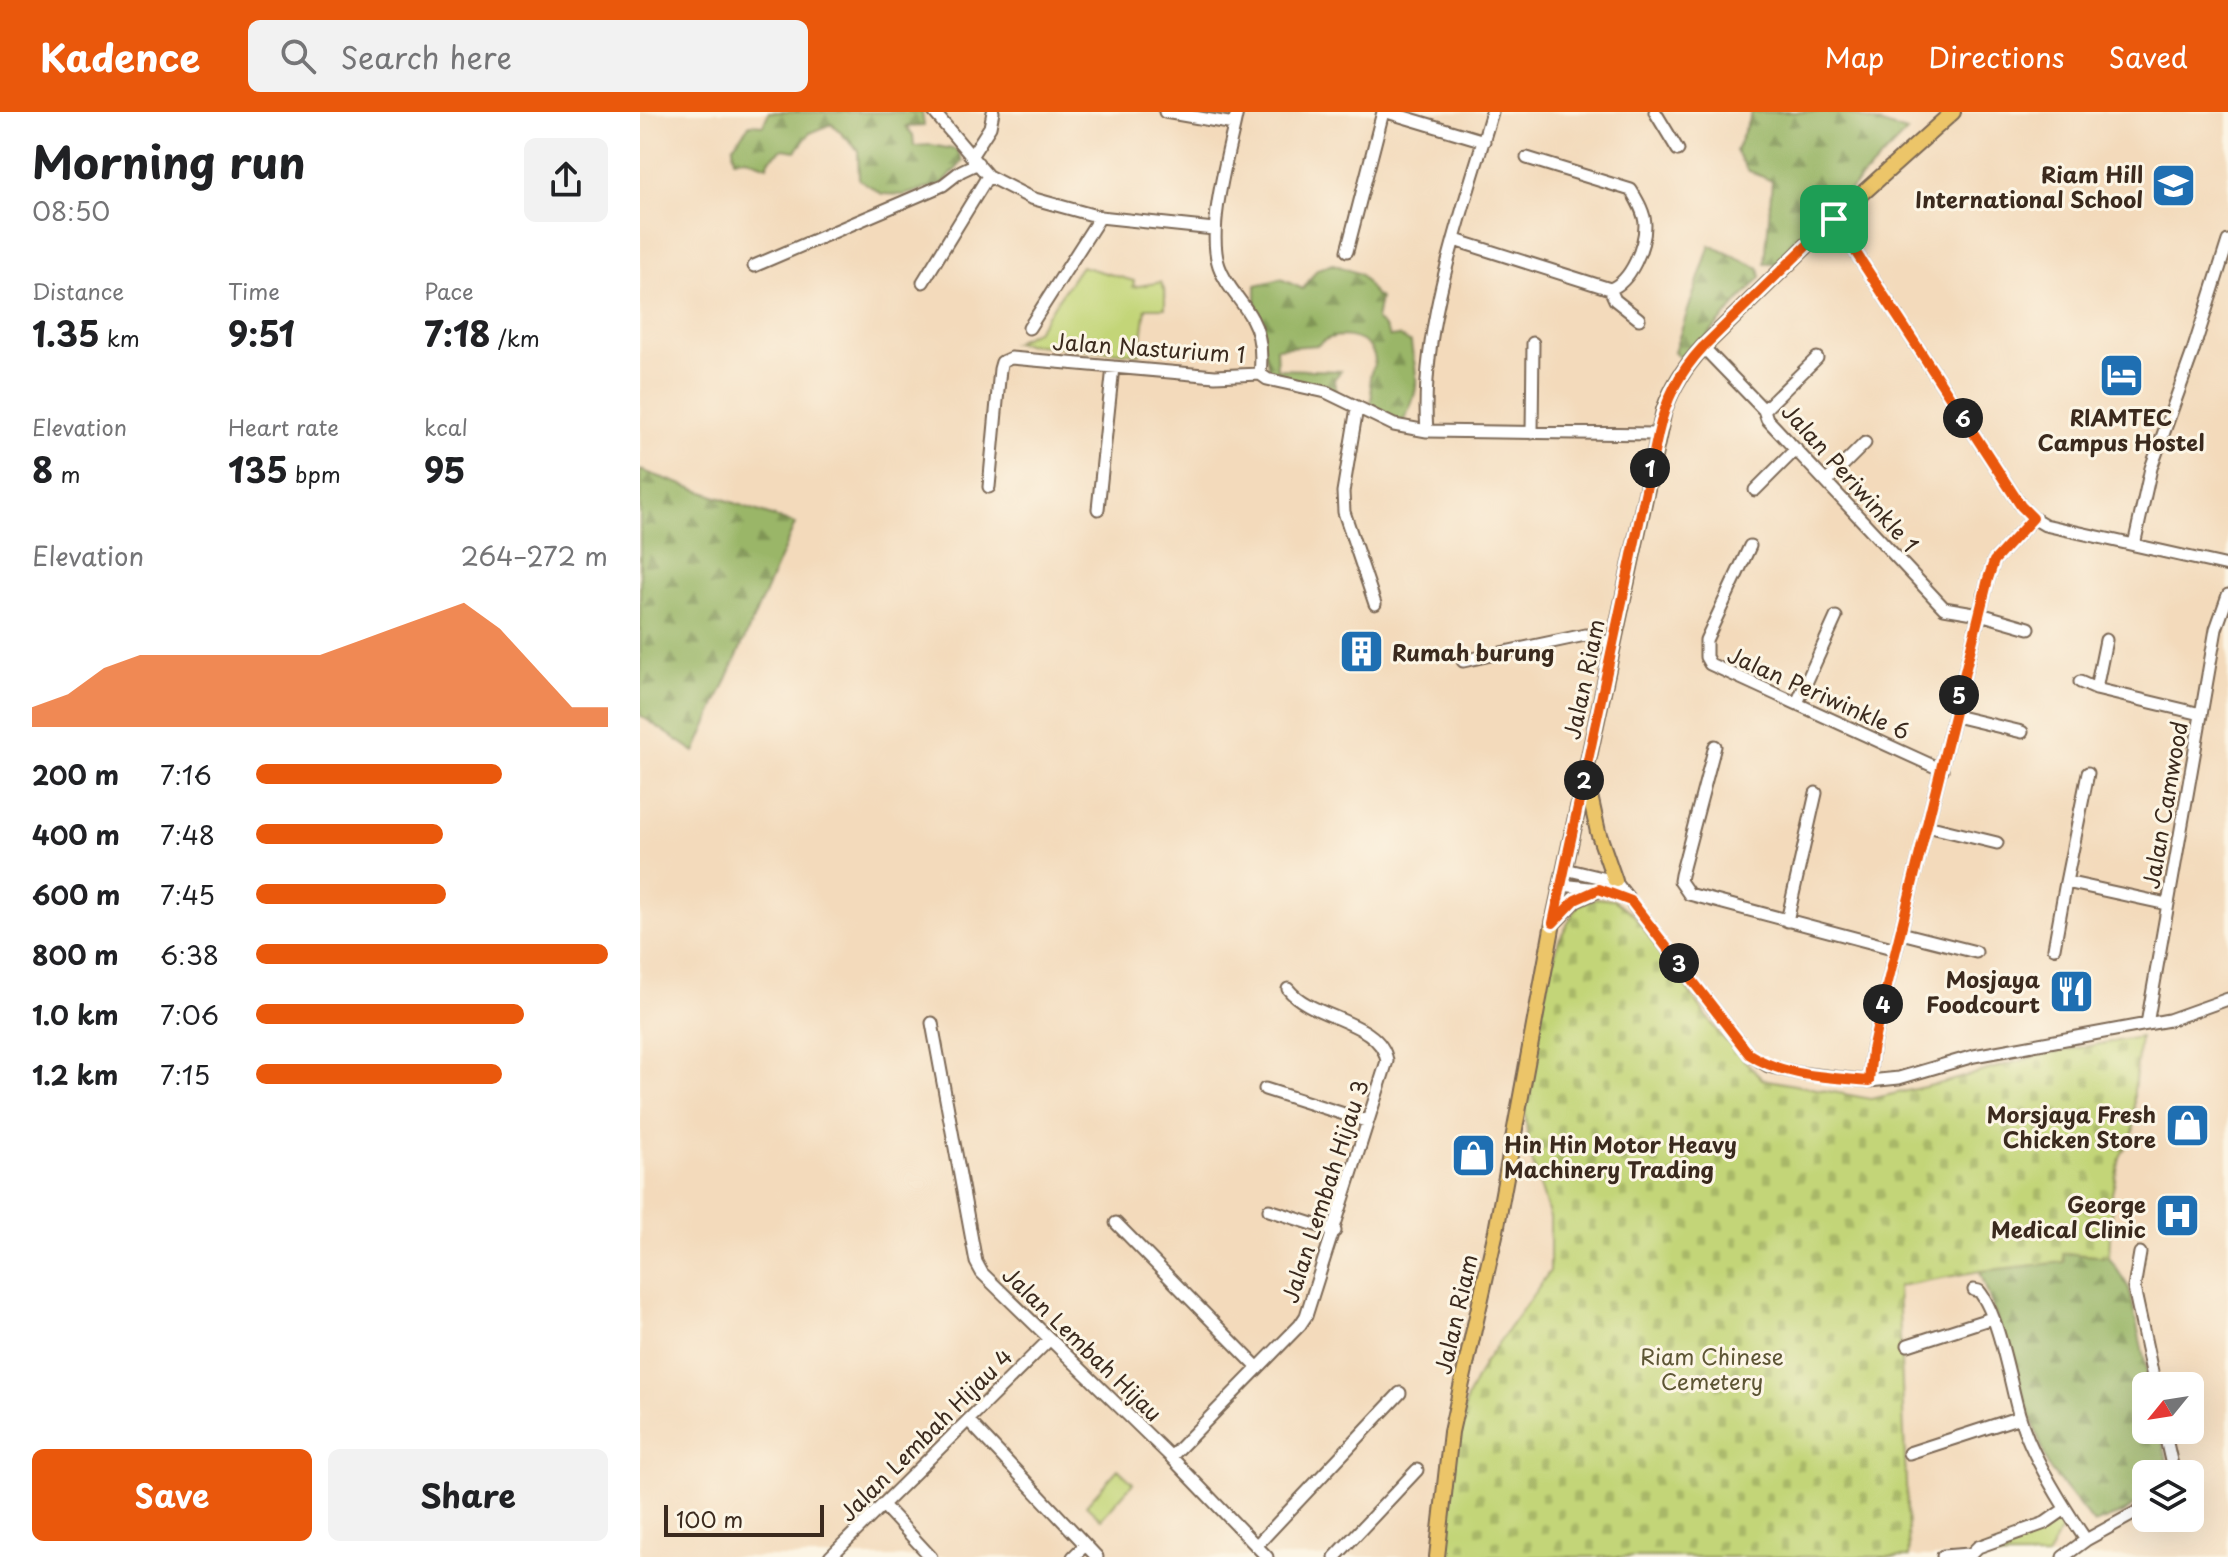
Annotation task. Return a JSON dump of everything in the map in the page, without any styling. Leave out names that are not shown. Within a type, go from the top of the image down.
[{"type":"main road","name":"Jalan Riam","points":[[1437,1557],[1451,1432],[1494,1241],[1553,923],[1658,434],[1673,386],[1685,366],[1703,347],[1834,219],[1953,112]]},
{"type":"main road","points":[[1585,773],[1598,832],[1615,881]]},
{"type":"main road","points":[[1553,923],[1575,900],[1599,889]]},
{"type":"street","points":[[934,112],[988,176],[1031,198],[1100,217],[1214,229]]},
{"type":"street","points":[[754,266],[943,185],[975,159],[990,127],[993,112]]},
{"type":"street","points":[[1165,112],[1235,118],[1214,229],[1218,265],[1228,285],[1254,320],[1262,353],[1260,374]]},
{"type":"street","points":[[1347,251],[1385,112],[1484,141]]},
{"type":"street","points":[[1427,431],[1425,402],[1440,289],[1492,112]]},
{"type":"street","points":[[1655,112],[1678,150]]},
{"type":"street","points":[[1455,240],[1610,289],[1616,287],[1634,267],[1645,224],[1631,190],[1527,158]]},
{"type":"street","points":[[923,282],[988,176]]},
{"type":"street","points":[[1029,328],[1100,217]]},
{"type":"street","points":[[1834,219],[2021,506],[2033,518],[2045,525],[2228,566]]},
{"type":"street","points":[[2134,545],[2151,468],[2228,241]]},
{"type":"street","points":[[1610,289],[1615,300],[1639,319]]},
{"type":"street","points":[[1532,433],[1533,343]]},
{"type":"street","name":"Jalan Periwinkle 1","points":[[1703,347],[1944,608],[1980,614],[2029,628]]},
{"type":"street","name":"Jalan Nasturium 1","points":[[989,487],[1000,369],[1002,362],[1011,358],[1215,376],[1260,374],[1267,379],[1326,392],[1394,425],[1427,431],[1658,434]]},
{"type":"street","points":[[1764,410],[1817,358]]},
{"type":"street","points":[[1098,509],[1113,367]]},
{"type":"street","points":[[1357,408],[1343,492],[1344,512],[1375,604]]},
{"type":"street","points":[[1827,481],[1865,443]]},
{"type":"street","points":[[1755,490],[1796,449]]},
{"type":"street","points":[[1869,1081],[1872,1050],[1896,949],[1994,561],[2033,518]]},
{"type":"street","name":"Jalan Periwinkle 6","points":[[1750,546],[1706,640],[1706,657],[1710,664],[1942,770]]},
{"type":"street","name":"Jalan Camwood","points":[[2147,1024],[2216,629],[2228,595]]},
{"type":"street","points":[[1797,703],[1836,617]]},
{"type":"street","points":[[1463,661],[1585,635],[1613,644]]},
{"type":"street","points":[[2096,689],[2106,640]]},
{"type":"street","points":[[2080,682],[2096,689],[2201,714]]},
{"type":"street","points":[[1955,716],[2022,732]]},
{"type":"street","points":[[1715,746],[1680,881],[1689,894],[1896,949]]},
{"type":"street","points":[[2054,948],[2088,773]]},
{"type":"street","points":[[1787,921],[1816,793]]},
{"type":"street","points":[[1927,826],[1997,843]]},
{"type":"street","points":[[1565,869],[1615,881],[1749,1054],[1768,1066],[1798,1073],[1869,1081],[1899,1078],[1974,1056],[2169,1020],[2228,999]]},
{"type":"street","points":[[2066,882],[2167,904]]},
{"type":"street","points":[[1561,885],[1599,889],[1631,901]]},
{"type":"street","points":[[1901,933],[1976,952]]},
{"type":"street","name":"Jalan Lembah Hijau 3","points":[[1171,1457],[1306,1316],[1387,1061],[1385,1052],[1373,1037],[1297,1000],[1288,989]]},
{"type":"street","name":"Jalan Lembah Hijau","points":[[932,1023],[976,1262],[991,1283],[1171,1457],[1267,1557]]},
{"type":"street","points":[[1265,1089],[1366,1121]]},
{"type":"street","points":[[1269,1210],[1335,1231]]},
{"type":"street","points":[[1116,1223],[1258,1368]]},
{"type":"street","points":[[2140,1253],[2134,1288],[2152,1372]]},
{"type":"street","points":[[1974,1290],[1983,1296],[1992,1318],[2020,1417],[2065,1509],[2086,1540]]},
{"type":"street","points":[[1908,1345],[1992,1318]]},
{"type":"street","name":"Jalan Lembah Hijau 4","points":[[830,1557],[1049,1340]]},
{"type":"street","points":[[1256,1546],[1400,1393]]},
{"type":"street","points":[[1909,1453],[2020,1417]]},
{"type":"street","points":[[968,1420],[1097,1557]]},
{"type":"street","points":[[1335,1557],[1417,1470]]},
{"type":"street","points":[[883,1505],[931,1557]]},
{"type":"street","points":[[1943,1556],[1968,1555],[1978,1547],[2045,1523],[2065,1509]]},
{"type":"street","points":[[2063,1557],[2086,1540],[2132,1515]]},
{"type":"street","points":[[1073,1557],[1085,1545]]},
{"type":"green space","points":[[769,112],[922,112],[924,126],[906,127],[913,135],[914,146],[932,145],[957,150],[963,161],[943,184],[904,195],[882,194],[859,179],[858,150],[832,124],[810,133],[796,151],[783,149],[770,159],[767,166],[746,158],[734,159],[733,146],[750,124],[763,125]]},
{"type":"green space","points":[[1752,112],[1844,112],[1907,132],[1776,265],[1765,263],[1772,181],[1747,170],[1736,151]]},
{"type":"green space","points":[[1710,245],[1759,268],[1761,277],[1699,345],[1680,358],[1674,352]]},
{"type":"green space","points":[[1333,264],[1360,274],[1380,298],[1376,320],[1390,337],[1399,336],[1411,343],[1416,388],[1403,422],[1391,420],[1371,402],[1370,377],[1374,356],[1369,347],[1356,338],[1339,336],[1318,345],[1276,348],[1277,369],[1341,371],[1334,379],[1337,391],[1270,374],[1256,312],[1256,285],[1281,279],[1303,289],[1317,269]]},
{"type":"green space","points":[[1081,266],[1134,281],[1133,287],[1161,282],[1165,291],[1165,308],[1146,308],[1140,354],[1013,343],[1036,331]]},
{"type":"green space","points":[[640,470],[795,524],[695,752],[640,715]]},
{"type":"green space","name":"Riam Chinese Cemetery","points":[[1597,898],[1614,900],[1633,914],[1718,1032],[1762,1079],[1871,1099],[2044,1054],[2140,1037],[2134,1090],[2134,1131],[2120,1157],[2112,1193],[2109,1257],[2063,1253],[2064,1262],[1980,1271],[1898,1286],[1909,1557],[1443,1557],[1458,1438],[1467,1398],[1484,1363],[1550,1271],[1550,1218],[1529,1151],[1524,1102],[1542,998],[1559,940],[1578,905]]},
{"type":"green space","points":[[2063,1253],[2109,1257],[2129,1288],[2147,1372],[2132,1372],[2132,1444],[2163,1444],[2167,1460],[2132,1460],[2132,1506],[2094,1524],[2049,1468],[1980,1271],[2063,1262]]},
{"type":"green space","points":[[1118,1469],[1133,1483],[1101,1519],[1086,1505]]},
{"type":"green space","points":[[2061,1521],[2064,1524],[2047,1557],[1973,1557],[1979,1552],[2042,1532]]},
{"type":"place","name":"Riam Hill International School","points":[[2174,186]]},
{"type":"place","name":"RIAMTEC Campus Hostel","points":[[2121,375]]},
{"type":"place","name":"Rumah burung","points":[[1361,651]]},
{"type":"place","name":"Mosjaya Foodcourt","points":[[2071,991]]},
{"type":"place","name":"Morsjaya Fresh Chicken Store","points":[[2187,1126]]},
{"type":"place","name":"Hin Hin Motor Heavy Machinery Trading","points":[[1473,1156]]},
{"type":"place","name":"George Medical Clinic","points":[[2177,1216]]},
{"type":"route","points":[[1834,219],[2021,506],[2033,518],[1994,561],[1988,579],[1880,1014],[1869,1081],[1798,1073],[1768,1066],[1749,1054],[1631,901],[1615,893],[1599,889],[1586,894],[1575,900],[1553,923],[1658,434],[1673,386],[1685,366],[1703,347],[1834,219]]}]
